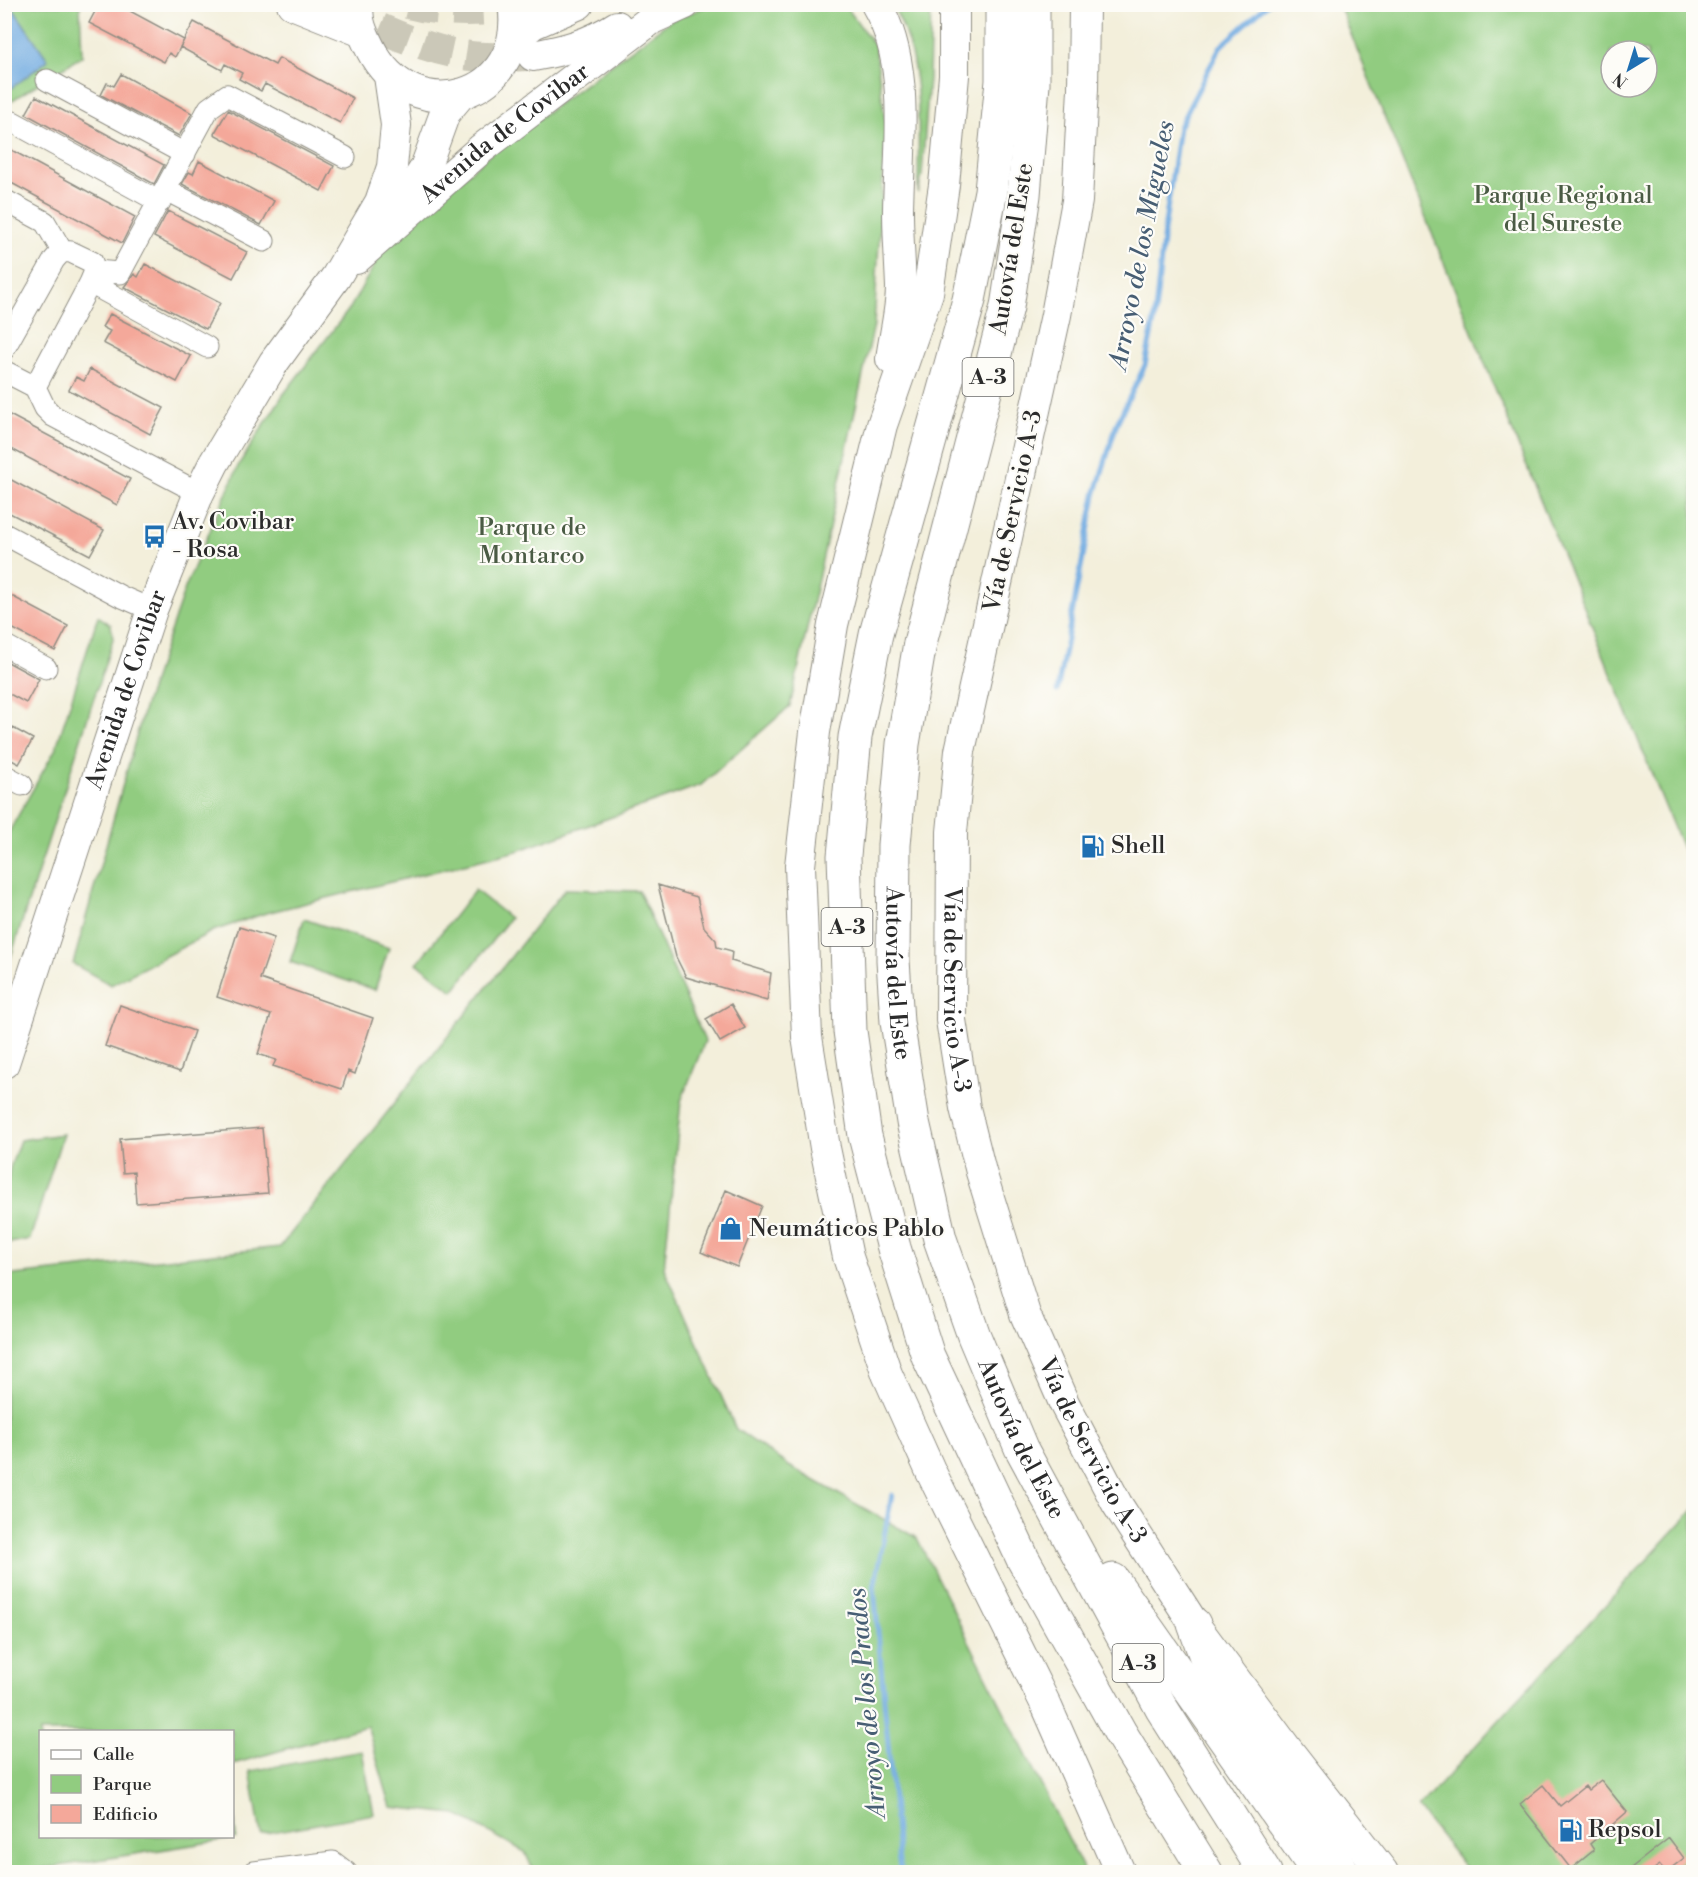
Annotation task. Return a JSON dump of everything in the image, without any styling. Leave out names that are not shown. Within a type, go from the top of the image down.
[{"type":"highway","name":"Autovía del Este","points":[[1002,4],[1002,81],[992,191],[969,300],[876,634],[855,737],[844,856],[850,1031],[865,1136],[894,1248],[928,1356],[1023,1559],[1121,1734],[1206,1872]]},
{"type":"highway","name":"Autovía del Este","points":[[1033,4],[1033,84],[1024,195],[1006,307],[920,642],[903,744],[894,845],[893,960],[897,1022],[913,1122],[940,1239],[974,1336],[1021,1448],[1162,1708],[1265,1872]]},
{"type":"highway","points":[[1021,1448],[1318,1872]]},
{"type":"highway","points":[[1194,1624],[1214,1676],[1343,1872]]},
{"type":"highway","points":[[1121,1734],[1166,1844],[1182,1872]]},
{"type":"main road","points":[[292,4],[345,13],[389,76],[409,89],[434,98],[461,94],[480,86],[496,73],[507,55],[523,48],[569,50],[588,42],[652,4]]},
{"type":"main road","points":[[513,4],[523,48]]},
{"type":"main road","points":[[523,48],[533,24],[579,4]]},
{"type":"main road","name":"Avenida de Covibar","points":[[336,277],[481,149],[652,19],[685,4]]},
{"type":"main road","points":[[860,4],[894,48]]},
{"type":"main road","points":[[876,4],[885,20],[894,48],[900,91],[897,248],[901,289],[882,425]]},
{"type":"main road","points":[[954,4],[954,76],[945,174],[928,293],[882,425],[833,625],[815,732],[800,866],[807,1037],[823,1137],[848,1257],[887,1374],[931,1472],[1047,1707],[1120,1872]]},
{"type":"main road","name":"Vía de Servicio A-3","points":[[1084,4],[1083,89],[1077,201],[1056,315],[960,751],[952,832],[951,1020],[965,1108],[981,1172],[1025,1314],[1064,1403],[1117,1504],[1194,1624],[1383,1872]]},
{"type":"main road","name":"Avenida de Covibar","points":[[4,1063],[152,610],[200,494],[214,463],[274,362],[336,277],[380,202],[392,167],[396,125],[389,76]]},
{"type":"main road","points":[[382,236],[425,168],[445,113],[461,94]]},
{"type":"street","points":[[47,80],[185,154]]},
{"type":"street","points":[[93,277],[120,273],[209,108],[227,95],[345,157]]},
{"type":"street","points":[[13,122],[163,196],[264,241]]},
{"type":"street","points":[[4,200],[45,222],[62,251]]},
{"type":"street","points":[[35,387],[93,277],[92,262],[71,252],[62,251]]},
{"type":"street","points":[[4,349],[54,260],[62,251]]},
{"type":"street","points":[[93,277],[207,347]]},
{"type":"street","points":[[4,371],[35,387],[45,408],[53,416],[200,494]]},
{"type":"street","points":[[4,534],[120,596],[152,610]]},
{"type":"street","points":[[4,645],[46,668]]},
{"type":"street","points":[[254,1872],[333,1862],[346,1872]]},
{"type":"green space","points":[[5,5],[80,5],[82,56],[5,105]]},
{"type":"green space","name":"Parque de Montarco","points":[[710,5],[845,5],[875,46],[886,127],[874,325],[790,706],[701,785],[517,851],[266,913],[213,931],[111,985],[73,964],[145,705],[185,588],[239,464],[283,395],[350,308],[385,246],[488,156],[670,21]]},
{"type":"green space","points":[[892,5],[931,5],[929,78],[922,175],[918,193],[915,72],[903,26]]},
{"type":"green space","name":"Parque Regional del Sureste","points":[[1339,5],[1693,5],[1693,875]]},
{"type":"green space","points":[[98,616],[111,625],[113,639],[5,975],[5,839],[56,748]]},
{"type":"green space","points":[[565,889],[639,891],[705,1041],[681,1101],[664,1268],[736,1429],[789,1466],[917,1538],[1085,1872],[534,1872],[525,1852],[456,1814],[391,1807],[367,1726],[234,1764],[234,1730],[39,1730],[39,1838],[234,1838],[234,1815],[236,1838],[21,1872],[5,1872],[5,1276],[280,1247]]},
{"type":"green space","points":[[475,890],[510,918],[453,991],[417,963]]},
{"type":"green space","points":[[304,919],[389,948],[375,990],[290,962]]},
{"type":"green space","points":[[63,1134],[30,1239],[5,1244],[5,1197],[10,1168],[20,1140]]},
{"type":"green space","points":[[1693,1510],[1693,1872],[1469,1872],[1418,1808]]},
{"type":"green space","points":[[362,1751],[374,1814],[261,1834],[250,1771]]},
{"type":"water","points":[[12,7],[48,60],[5,93],[5,12]]},
{"type":"building","points":[[99,4],[117,4],[184,40],[175,57],[169,53],[164,62],[89,23]]},
{"type":"building","points":[[194,22],[275,65],[279,58],[353,98],[340,123],[265,84],[261,91],[239,79],[242,73],[225,64],[222,70],[180,47]]},
{"type":"building","points":[[121,74],[192,113],[179,136],[101,95],[107,83],[114,86]]},
{"type":"building","points":[[36,96],[164,165],[154,184],[26,114]]},
{"type":"building","points":[[228,110],[334,166],[321,191],[214,134]]},
{"type":"building","points":[[4,146],[135,217],[122,243],[4,179]]},
{"type":"building","points":[[199,161],[274,201],[261,225],[182,184],[189,172],[193,174]]},
{"type":"building","points":[[168,211],[247,252],[233,278],[154,237]]},
{"type":"building","points":[[145,264],[220,303],[206,329],[124,287],[134,274],[138,277]]},
{"type":"building","points":[[110,314],[191,356],[177,382],[103,343],[110,331],[102,327]]},
{"type":"building","points":[[90,369],[164,408],[150,434],[69,390],[76,377],[84,381]]},
{"type":"building","points":[[4,412],[130,479],[117,505],[4,445]]},
{"type":"building","points":[[4,476],[104,530],[90,555],[4,510]]},
{"type":"building","points":[[4,592],[68,626],[55,651],[4,624]]},
{"type":"building","points":[[4,660],[39,679],[26,703],[4,691]]},
{"type":"building","points":[[4,723],[33,739],[19,764],[4,756]]},
{"type":"building","points":[[658,885],[697,897],[704,927],[716,940],[717,947],[732,951],[731,961],[771,973],[767,1001],[686,977],[676,957]]},
{"type":"building","points":[[239,927],[274,938],[260,979],[373,1018],[355,1074],[348,1071],[342,1089],[273,1066],[276,1060],[258,1054],[271,1015],[217,997]]},
{"type":"building","points":[[731,1004],[745,1028],[720,1042],[706,1019]]},
{"type":"building","points":[[120,1005],[194,1031],[180,1072],[105,1046]]},
{"type":"building","points":[[262,1128],[268,1193],[136,1203],[134,1172],[123,1173],[120,1139]]},
{"type":"building","name":"Neumáticos Pablo","points":[[726,1190],[762,1206],[737,1267],[701,1252]]},
{"type":"building","points":[[1601,1780],[1627,1812],[1590,1844],[1594,1850],[1571,1869],[1520,1804],[1543,1785],[1560,1806],[1585,1786],[1588,1790]]},
{"type":"building","points":[[1669,1838],[1684,1858],[1666,1872],[1660,1865],[1650,1872],[1626,1872]]},
{"type":"waterway","name":"Arroyo de los Migueles","points":[[1057,691],[1095,495],[1117,423],[1145,365],[1154,321],[1179,127],[1220,47],[1268,4]]},
{"type":"waterway","name":"Arroyo de los Prados","points":[[892,1495],[874,1588],[901,1872]]},
{"type":"tunnel","points":[[408,4],[456,11],[535,5]]},
{"type":"tunnel","points":[[339,10],[438,50],[481,57],[529,56]]},
{"type":"place","name":"Av. Covibar - Rosa","points":[[154,536]]},
{"type":"place","name":"Shell","points":[[1093,846]]},
{"type":"place","name":"Neumáticos Pablo","points":[[731,1229]]},
{"type":"place","name":"Repsol","points":[[1570,1830]]}]
